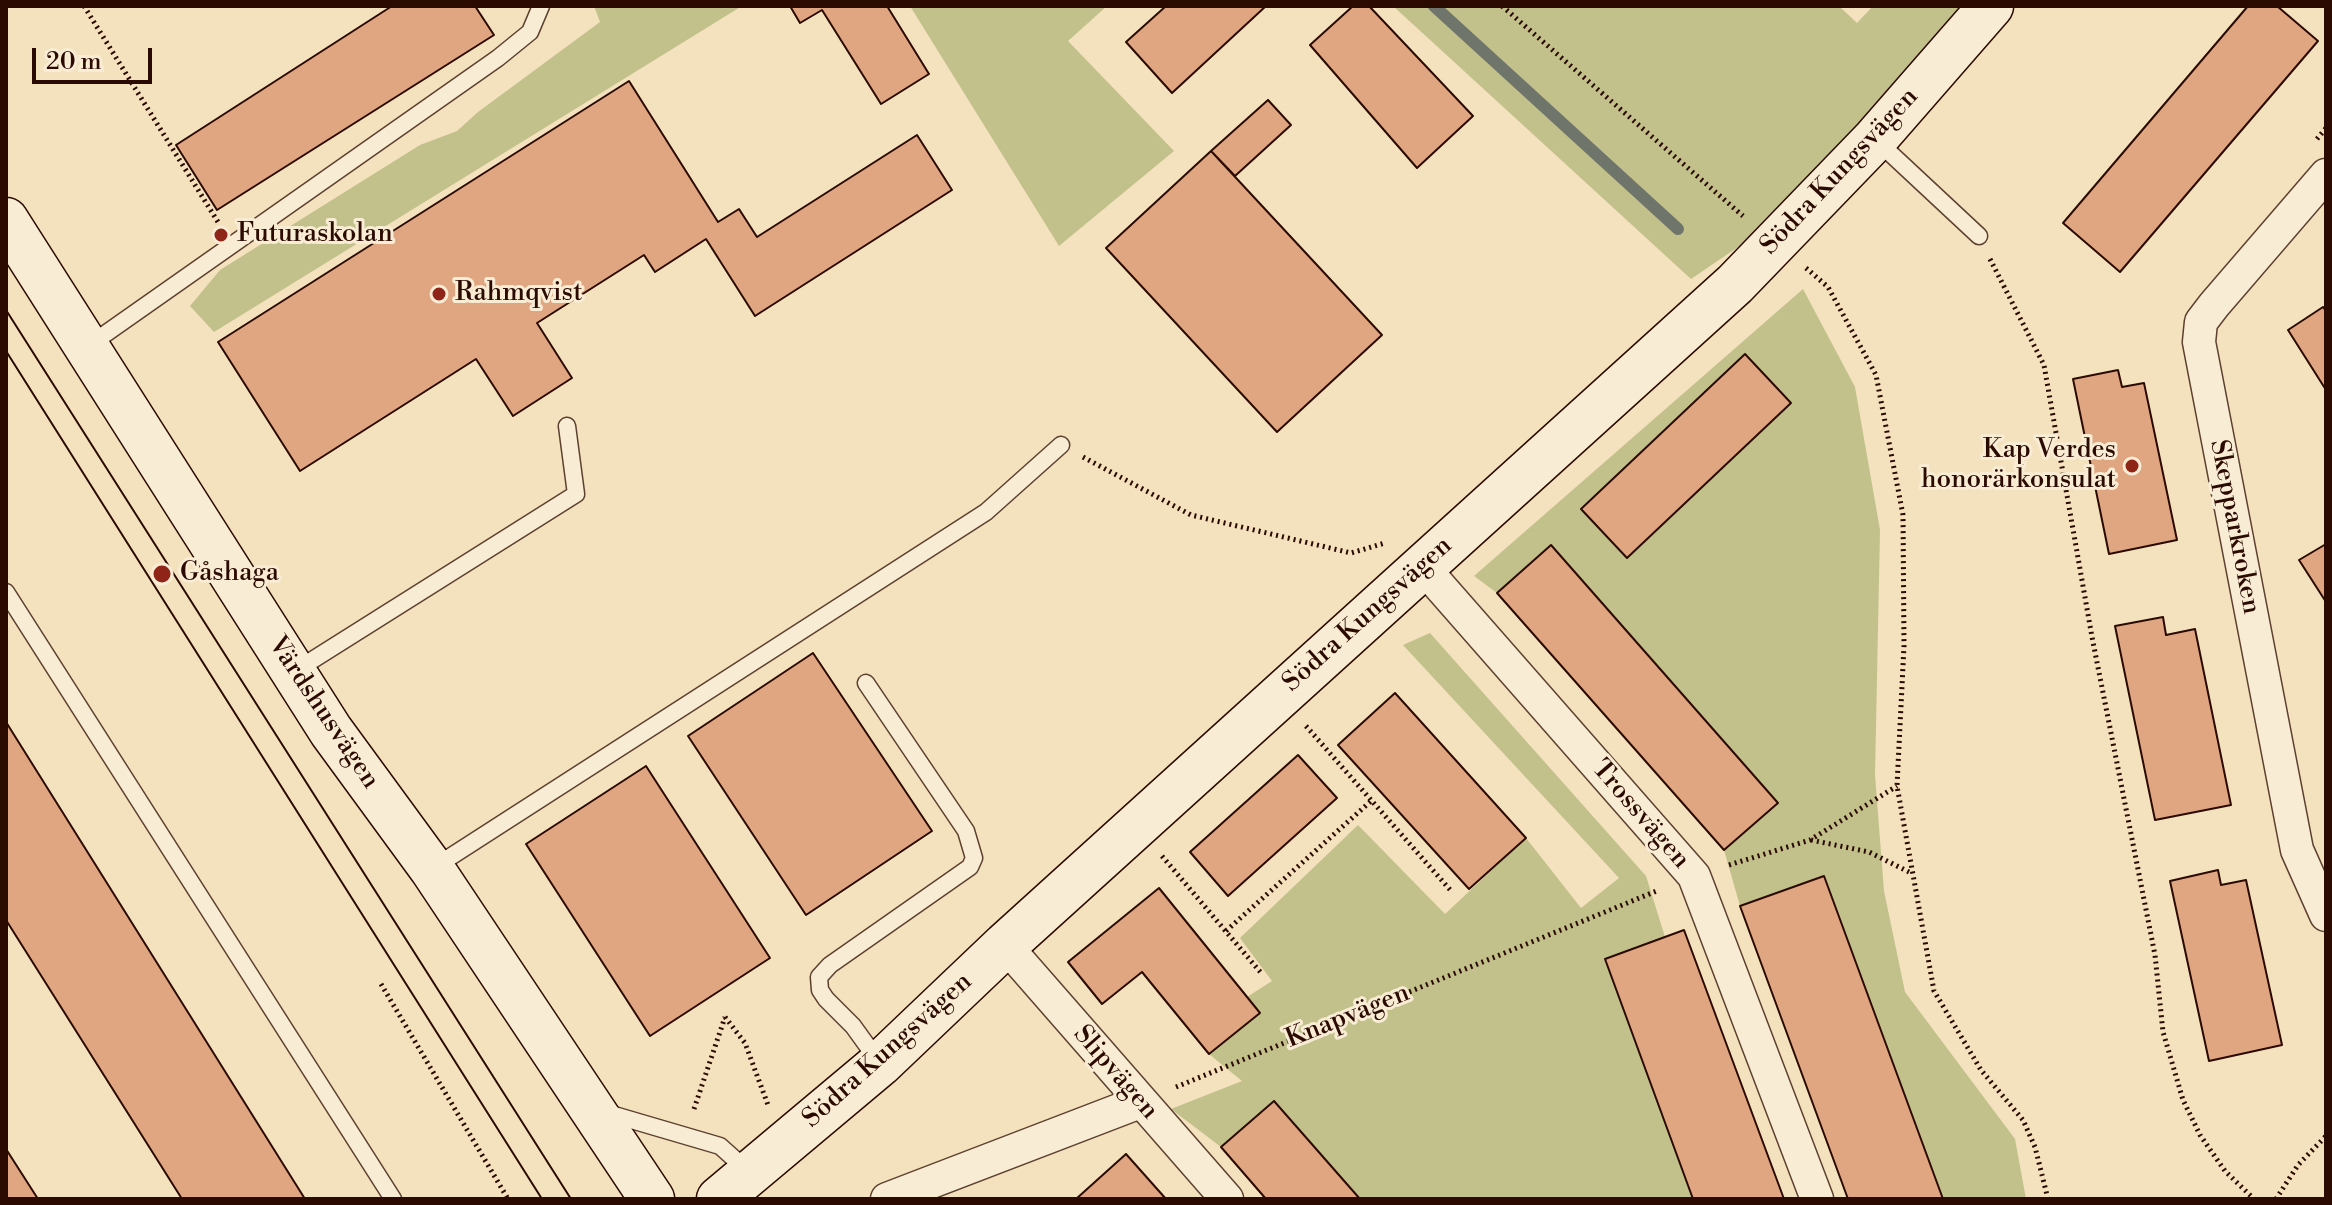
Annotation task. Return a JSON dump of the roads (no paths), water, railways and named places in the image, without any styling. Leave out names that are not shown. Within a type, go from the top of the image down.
[{"type":"street","name":"Södra Kungsvägen","points":[[734,1185],[880,1064],[1005,945],[1735,284],[1875,139],[1991,6]]},
{"type":"street","name":"Skepparkroken","points":[[2326,175],[2201,322],[2199,342],[2297,850],[2326,915]]},
{"type":"street","name":"Värdshusvägen","points":[[6,220],[331,731],[432,869],[652,1199]]},
{"type":"street","name":"Trossvägen","points":[[1422,566],[1694,876],[1817,1199]]},
{"type":"street","name":"Slipvägen","points":[[1005,945],[1227,1199]]},
{"type":"street","points":[[887,1199],[1140,1102]]},
{"type":"lane","points":[[87,347],[498,58],[530,32],[541,6]]},
{"type":"lane","points":[[1875,139],[1979,236]]},
{"type":"lane","points":[[293,671],[576,494],[567,426]]},
{"type":"lane","points":[[432,869],[986,512],[1061,445]]},
{"type":"lane","points":[[6,592],[393,1199]]},
{"type":"lane","points":[[866,683],[966,831],[974,858],[970,867],[830,965],[819,977],[820,990],[826,999],[853,1026],[880,1064]]},
{"type":"lane","points":[[594,1109],[720,1146],[734,1185]]},
{"type":"waterway","points":[[1434,6],[1678,229]]},
{"type":"tram line","points":[[6,310],[571,1199]]},
{"type":"tram line","points":[[6,351],[542,1199]]},
{"type":"place","name":"Futuraskolan","points":[[221,235]]},
{"type":"place","name":"Rahmqvist","points":[[439,294]]},
{"type":"place","name":"Kap Verdes honorärkonsulat","points":[[2132,466]]},
{"type":"place","name":"Gåshaga","points":[[162,574]]}]
